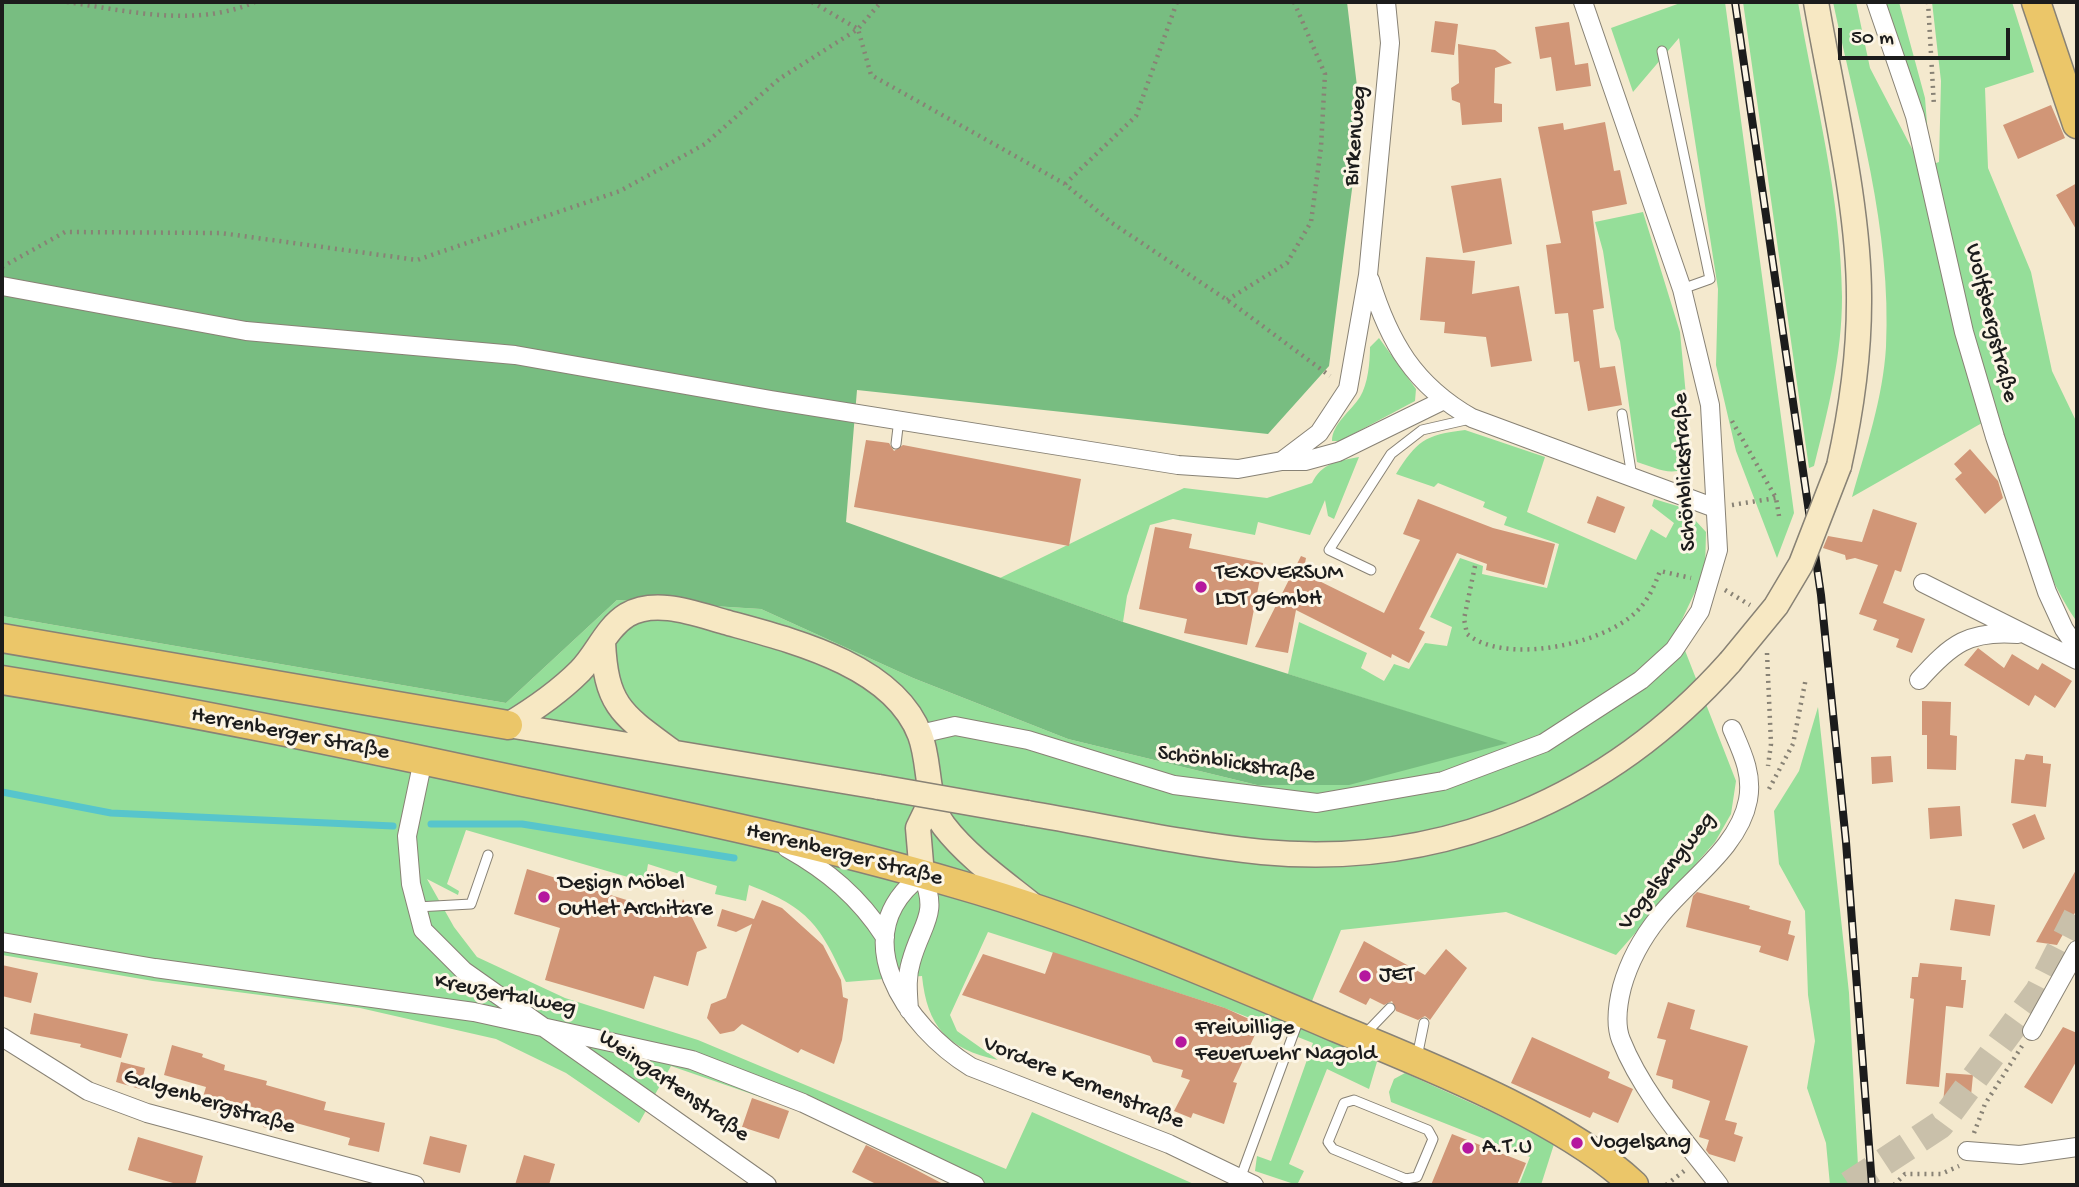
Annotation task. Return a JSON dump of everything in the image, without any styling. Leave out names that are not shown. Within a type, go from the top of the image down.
[{"type":"main road","name":"Herrenberger Straße","points":[[2,638],[1264,852],[1343,854],[1410,846],[1464,834],[1522,814],[1616,765],[1697,699],[1776,606],[1801,564],[1839,466],[1850,417],[1860,301],[1852,216],[1816,2]]},
{"type":"main road","points":[[2036,2],[2077,124]]},
{"type":"main road","points":[[508,725],[532,711],[580,671],[612,627],[629,614],[653,608],[683,611],[773,635],[830,655],[884,687],[910,717],[920,734],[932,799],[943,825],[998,878],[1041,912]]},
{"type":"main road","points":[[603,642],[605,677],[612,698],[634,723],[674,753]]},
{"type":"main road","name":"Herrenberger Straße","points":[[2,680],[423,760],[768,837],[922,875],[1041,912],[1140,947],[1416,1062],[1519,1110],[1577,1143],[1625,1182]]},
{"type":"main road","points":[[922,875],[918,828],[932,799]]},
{"type":"main road","points":[[922,875],[937,850],[943,825]]},
{"type":"street","name":"Birkenweg","points":[[1348,389],[1368,275],[1390,43],[1386,2]]},
{"type":"street","name":"Schönblickstraße","points":[[920,734],[955,726],[1028,740],[1174,785],[1317,803],[1443,781],[1544,743],[1641,680],[1674,650],[1700,611],[1711,582],[1718,550],[1710,405],[1682,289],[1583,2]]},
{"type":"street","name":"Wolfsbergstraße","points":[[1876,2],[1914,116],[1964,332],[1995,437],[2047,592],[2064,629],[2077,648]]},
{"type":"street","points":[[1368,275],[1381,315],[1403,357],[1442,401],[1472,418],[1716,508]]},
{"type":"street","points":[[2,286],[246,331],[515,355],[1166,464],[1238,469],[1282,461],[1305,461],[1338,452],[1442,401]]},
{"type":"street","points":[[1282,461],[1319,433],[1348,389]]},
{"type":"street","points":[[1923,583],[2077,660]]},
{"type":"street","points":[[1919,680],[1941,654],[1968,637],[1996,632],[2025,635]]},
{"type":"street","name":"Vogelsangweg","points":[[1719,1185],[1676,1129],[1620,1038],[1618,1002],[1629,963],[1658,918],[1735,831],[1744,810],[1748,800],[1748,767],[1732,729]]},
{"type":"street","name":"Weingartenstraße","points":[[423,760],[407,836],[416,907],[423,930],[464,971],[767,1185]]},
{"type":"street","name":"Vordere Kernenstraße","points":[[768,837],[835,878],[865,906],[885,937]]},
{"type":"street","points":[[909,1010],[907,979],[930,911],[931,895],[922,875]]},
{"type":"street","name":"Vordere Kernenstraße","points":[[922,875],[905,887],[894,906],[885,937],[887,964],[896,989],[924,1032],[944,1050],[971,1067],[1168,1144],[1247,1182]]},
{"type":"street","name":"Kreuzertalweg","points":[[2,942],[155,968],[474,1012],[692,1060],[803,1103],[975,1185]]},
{"type":"street","points":[[2032,1031],[2077,950]]},
{"type":"street","name":"Galgenbergstraße","points":[[2,1037],[88,1091],[147,1113],[415,1185]]},
{"type":"street","points":[[1967,1151],[2020,1155],[2077,1147]]},
{"type":"lane","points":[[1662,51],[1710,279],[1682,289]]},
{"type":"lane","points":[[1622,414],[1632,477]]},
{"type":"lane","points":[[1371,570],[1329,550],[1391,454],[1423,430],[1472,418]]},
{"type":"lane","points":[[896,444],[899,419]]},
{"type":"lane","points":[[416,907],[471,904],[488,855]]},
{"type":"lane","points":[[1361,1038],[1390,1008]]},
{"type":"lane","points":[[1247,1182],[1302,1013]]},
{"type":"lane","points":[[1416,1062],[1424,1023]]},
{"type":"lane","points":[[1353,1100],[1428,1130],[1433,1139],[1417,1177],[1406,1179],[1333,1150],[1328,1142],[1344,1103],[1353,1100]]},
{"type":"path","points":[[67,2],[173,18],[241,8],[255,2]]},
{"type":"path","points":[[812,2],[858,29],[871,75],[1065,184],[1112,223],[1227,300],[1348,389]]},
{"type":"path","points":[[2,267],[65,232],[221,233],[417,260],[620,191],[705,144],[779,79],[858,29],[881,2]]},
{"type":"path","points":[[1065,184],[1136,116],[1177,2]]},
{"type":"path","points":[[1227,300],[1287,262],[1311,222],[1321,147],[1325,74],[1294,2]]},
{"type":"path","points":[[1928,2],[1934,120]]},
{"type":"path","points":[[1710,405],[1724,406],[1776,498],[1779,516]]},
{"type":"path","points":[[1716,508],[1776,498]]},
{"type":"path","points":[[1475,566],[1464,619],[1467,634],[1473,639],[1518,650],[1559,646],[1619,626],[1650,596],[1660,571],[1711,582],[1751,606],[1755,616]]},
{"type":"path","points":[[1767,648],[1771,744],[1768,769]]},
{"type":"path","points":[[1766,782],[1764,795],[1793,744],[1806,678]]},
{"type":"path","points":[[1967,1151],[1986,1104],[2032,1031]]},
{"type":"path","points":[[1894,1185],[1905,1174],[1949,1172]]},
{"type":"green space","points":[[2,2],[1347,2],[1361,120],[1329,366],[1268,434],[857,390],[846,522],[1123,622],[1508,743],[1349,785],[1257,785],[1068,739],[913,678],[761,609],[617,600],[506,703],[2,616]]},
{"type":"green space","points":[[1683,2],[1725,2],[1794,513],[1777,558],[1736,451],[1716,365],[1718,289],[1679,38],[1633,92],[1611,28]]},
{"type":"green space","points":[[1743,2],[1798,2],[1832,186],[1841,260],[1841,319],[1829,404],[1814,466],[1809,468]]},
{"type":"green space","points":[[1833,2],[1856,2],[1870,68],[1922,168],[1939,162],[1941,81],[1932,2],[2012,2],[2034,72],[1985,88],[1988,168],[2031,272],[2052,371],[2077,423],[2077,622],[2050,574],[2030,522],[1996,415],[1852,497],[1881,385],[1886,347],[1886,303],[1884,260],[1871,173]]},
{"type":"green space","points":[[1879,2],[1899,2],[1925,98],[1928,136]]},
{"type":"green space","points":[[1643,212],[1680,332],[1692,460],[1680,470],[1674,471],[1660,470],[1637,462],[1620,341],[1615,329],[1603,251],[1595,222]]},
{"type":"green space","points":[[1379,338],[1416,389],[1415,401],[1340,441],[1332,441],[1338,423],[1363,392],[1370,347]]},
{"type":"green space","points":[[1465,430],[1545,457],[1527,512],[1636,560],[1651,529],[1666,538],[1674,523],[1652,506],[1654,499],[1684,508],[1706,532],[1705,571],[1677,630],[1736,781],[1731,814],[1715,842],[1616,955],[1506,912],[1341,930],[1301,1028],[1377,1062],[1369,1089],[1327,1069],[1289,1164],[1304,1171],[1297,1185],[1255,1171],[1257,1156],[1271,1161],[1313,1043],[1222,1007],[988,932],[950,1015],[957,1031],[998,1060],[965,1049],[943,1033],[929,1009],[922,976],[846,982],[820,932],[799,911],[769,893],[749,885],[746,901],[715,894],[717,886],[648,864],[645,882],[466,830],[447,884],[459,891],[458,895],[427,879],[454,927],[477,957],[565,998],[698,1040],[1006,1169],[1032,1112],[1196,1185],[961,1185],[818,1117],[671,1066],[639,1123],[566,1073],[496,1039],[360,1008],[153,981],[2,955],[2,616],[506,703],[617,600],[761,609],[913,678],[1068,739],[1257,785],[1502,742],[1288,674],[1299,622],[1367,653],[1361,668],[1384,681],[1394,664],[1409,669],[1425,643],[1447,646],[1452,627],[1430,617],[1460,558],[1483,566],[1482,574],[1547,588],[1559,544],[1504,525],[1507,517],[1483,507],[1485,502],[1438,483],[1434,487],[1396,474],[1410,454],[1423,442],[1440,434]]},
{"type":"green space","points":[[1359,457],[1334,519],[1328,516],[1325,500],[1310,535],[1258,522],[1255,535],[1173,519],[1150,525],[1127,596],[1123,622],[1000,578],[1184,488],[1267,498],[1312,483],[1320,471],[1331,464]]},
{"type":"green space","points":[[1818,707],[1849,993],[1859,1185],[1830,1185],[1826,1143],[1807,1088],[1815,1041],[1808,995],[1805,911],[1779,864],[1774,811],[1799,771]]},
{"type":"green space","points":[[1405,1073],[1555,1141],[1541,1185],[1519,1185],[1530,1157],[1391,1102],[1389,1092],[1394,1079]]},
{"type":"building","points":[[1435,21],[1458,24],[1454,55],[1431,52]]},
{"type":"building","points":[[1569,22],[1575,65],[1588,63],[1591,86],[1556,91],[1551,57],[1540,59],[1535,27]]},
{"type":"building","points":[[1458,44],[1495,50],[1512,63],[1495,68],[1494,103],[1502,104],[1502,122],[1462,125],[1460,103],[1452,100],[1451,88],[1459,83]]},
{"type":"building","points":[[2051,105],[2065,138],[2018,159],[2003,125]]},
{"type":"building","points":[[1605,122],[1614,171],[1620,170],[1627,204],[1592,211],[1604,308],[1593,310],[1600,368],[1615,366],[1622,405],[1588,411],[1579,361],[1574,362],[1568,313],[1555,314],[1546,245],[1561,243],[1538,127],[1563,123],[1564,130]]},
{"type":"building","points":[[1501,178],[1512,244],[1463,253],[1451,186]]},
{"type":"building","points":[[2077,183],[2077,231],[2056,195]]},
{"type":"building","points":[[1426,257],[1475,261],[1472,294],[1519,286],[1532,361],[1491,367],[1486,337],[1444,333],[1445,322],[1420,320]]},
{"type":"building","points":[[866,440],[889,443],[894,451],[903,445],[1081,479],[1069,546],[854,507]]},
{"type":"building","points":[[1970,449],[1998,481],[2003,498],[1985,514],[1955,479],[1962,473],[1954,464]]},
{"type":"building","points":[[1597,496],[1625,507],[1615,533],[1587,523]]},
{"type":"building","points":[[1418,499],[1493,528],[1555,544],[1544,585],[1486,570],[1487,564],[1457,553],[1419,629],[1425,632],[1409,663],[1392,654],[1391,658],[1296,610],[1288,653],[1255,647],[1301,556],[1306,558],[1303,573],[1384,613],[1420,540],[1403,534]]},
{"type":"building","points":[[1873,509],[1917,523],[1901,572],[1895,570],[1883,603],[1925,619],[1912,653],[1896,647],[1899,639],[1873,630],[1877,620],[1859,614],[1878,565],[1855,558],[1846,560],[1845,555],[1823,548],[1828,536],[1862,542]]},
{"type":"building","points":[[1155,527],[1192,534],[1189,548],[1263,563],[1247,645],[1184,633],[1187,619],[1139,609]]},
{"type":"building","points":[[1978,648],[2004,668],[2012,654],[2038,670],[2042,663],[2072,681],[2055,708],[2035,695],[2029,706],[1964,665]]},
{"type":"building","points":[[1922,701],[1951,702],[1950,735],[1957,736],[1956,770],[1927,769],[1927,735],[1922,735]]},
{"type":"building","points":[[2026,754],[2043,756],[2043,763],[2051,764],[2046,807],[2011,803],[2015,759],[2024,760]]},
{"type":"building","points":[[1891,756],[1893,782],[1872,784],[1871,757]]},
{"type":"building","points":[[1960,806],[1962,836],[1930,839],[1928,808]]},
{"type":"building","points":[[2035,814],[2045,839],[2023,849],[2012,824]]},
{"type":"building","points":[[2077,868],[2077,909],[2057,945],[2036,942]]},
{"type":"building","points":[[527,869],[678,916],[683,899],[707,948],[697,952],[688,986],[654,976],[644,1009],[545,980],[560,928],[514,914]]},
{"type":"building","points":[[1697,892],[1750,906],[1749,909],[1791,921],[1788,934],[1795,936],[1788,961],[1759,952],[1761,946],[1686,927],[1693,896]]},
{"type":"building","points":[[1955,899],[1995,905],[1990,936],[1950,930]]},
{"type":"building","points":[[762,900],[782,908],[823,945],[841,980],[843,997],[848,999],[842,1040],[834,1064],[801,1049],[798,1053],[742,1024],[734,1031],[720,1034],[707,1018],[711,1004],[726,998],[752,924],[736,932],[717,926],[722,909],[754,919]]},
{"type":"building","points":[[1364,941],[1425,975],[1446,949],[1467,968],[1430,1020],[1425,1016],[1418,1020],[1396,1011],[1392,1001],[1384,1005],[1370,998],[1366,1005],[1339,992]]},
{"type":"building","name":"Freiwillige Feuerwehr Nagold","points":[[1053,952],[1225,1008],[1260,1024],[1233,1082],[1237,1083],[1224,1124],[1193,1113],[1191,1118],[1174,1111],[1190,1080],[1181,1077],[1183,1070],[1153,1062],[1150,1056],[962,995],[983,954],[1045,974]]},
{"type":"building","points":[[1920,963],[1962,967],[1961,980],[1966,980],[1963,1008],[1946,1006],[1939,1087],[1906,1084],[1914,999],[1910,998],[1912,977],[1918,977]]},
{"type":"building","points":[[2,965],[38,973],[31,1003],[2,996]]},
{"type":"building","points":[[1668,1002],[1695,1010],[1690,1029],[1748,1046],[1725,1120],[1737,1123],[1734,1134],[1743,1137],[1735,1162],[1709,1154],[1706,1150],[1709,1140],[1699,1137],[1710,1101],[1672,1088],[1673,1080],[1656,1075],[1666,1040],[1657,1038]]},
{"type":"building","points":[[34,1013],[128,1034],[121,1058],[80,1047],[81,1044],[30,1034]]},
{"type":"building","points":[[2063,1027],[2077,1033],[2077,1060],[2052,1104],[2024,1087]]},
{"type":"building","points":[[1532,1037],[1610,1072],[1608,1078],[1633,1089],[1618,1123],[1593,1112],[1590,1118],[1511,1083]]},
{"type":"building","points":[[172,1045],[203,1054],[202,1057],[225,1065],[224,1070],[267,1081],[266,1085],[326,1102],[324,1110],[385,1123],[379,1152],[348,1145],[350,1138],[289,1121],[285,1132],[263,1127],[267,1111],[223,1099],[219,1113],[200,1107],[206,1087],[164,1075]]},
{"type":"building","points":[[121,1062],[145,1068],[140,1089],[116,1082]]},
{"type":"building","points":[[1946,1073],[1973,1075],[1970,1106],[1943,1103]]},
{"type":"building","points":[[752,1098],[789,1111],[779,1139],[742,1127]]},
{"type":"building","name":"A.T.U","points":[[1452,1134],[1526,1163],[1517,1185],[1431,1185]]},
{"type":"building","points":[[430,1136],[467,1145],[460,1173],[423,1164]]},
{"type":"building","points":[[138,1137],[203,1156],[195,1185],[180,1185],[128,1170]]},
{"type":"building","points":[[866,1145],[945,1185],[878,1185],[852,1172]]},
{"type":"building","points":[[524,1155],[555,1164],[549,1185],[515,1185]]},
{"type":"waterway","points":[[2,792],[111,813],[393,826]]},
{"type":"waterway","points":[[431,824],[522,824],[734,858]]},
{"type":"tunnel","points":[[1849,1185],[1940,1125],[2039,991],[2077,916]]},
{"type":"railway","points":[[1735,2],[1821,595],[1846,842],[1872,1185]]},
{"type":"place","name":"TEXOVERSUM LDT gGmbH","points":[[1201,587]]},
{"type":"place","name":"Design Möbel Outlet Architare","points":[[544,897]]},
{"type":"place","name":"JET","points":[[1365,976]]},
{"type":"place","name":"Freiwillige Feuerwehr Nagold","points":[[1181,1042]]},
{"type":"place","name":"Vogelsang","points":[[1577,1143]]},
{"type":"place","name":"A.T.U","points":[[1468,1148]]}]
